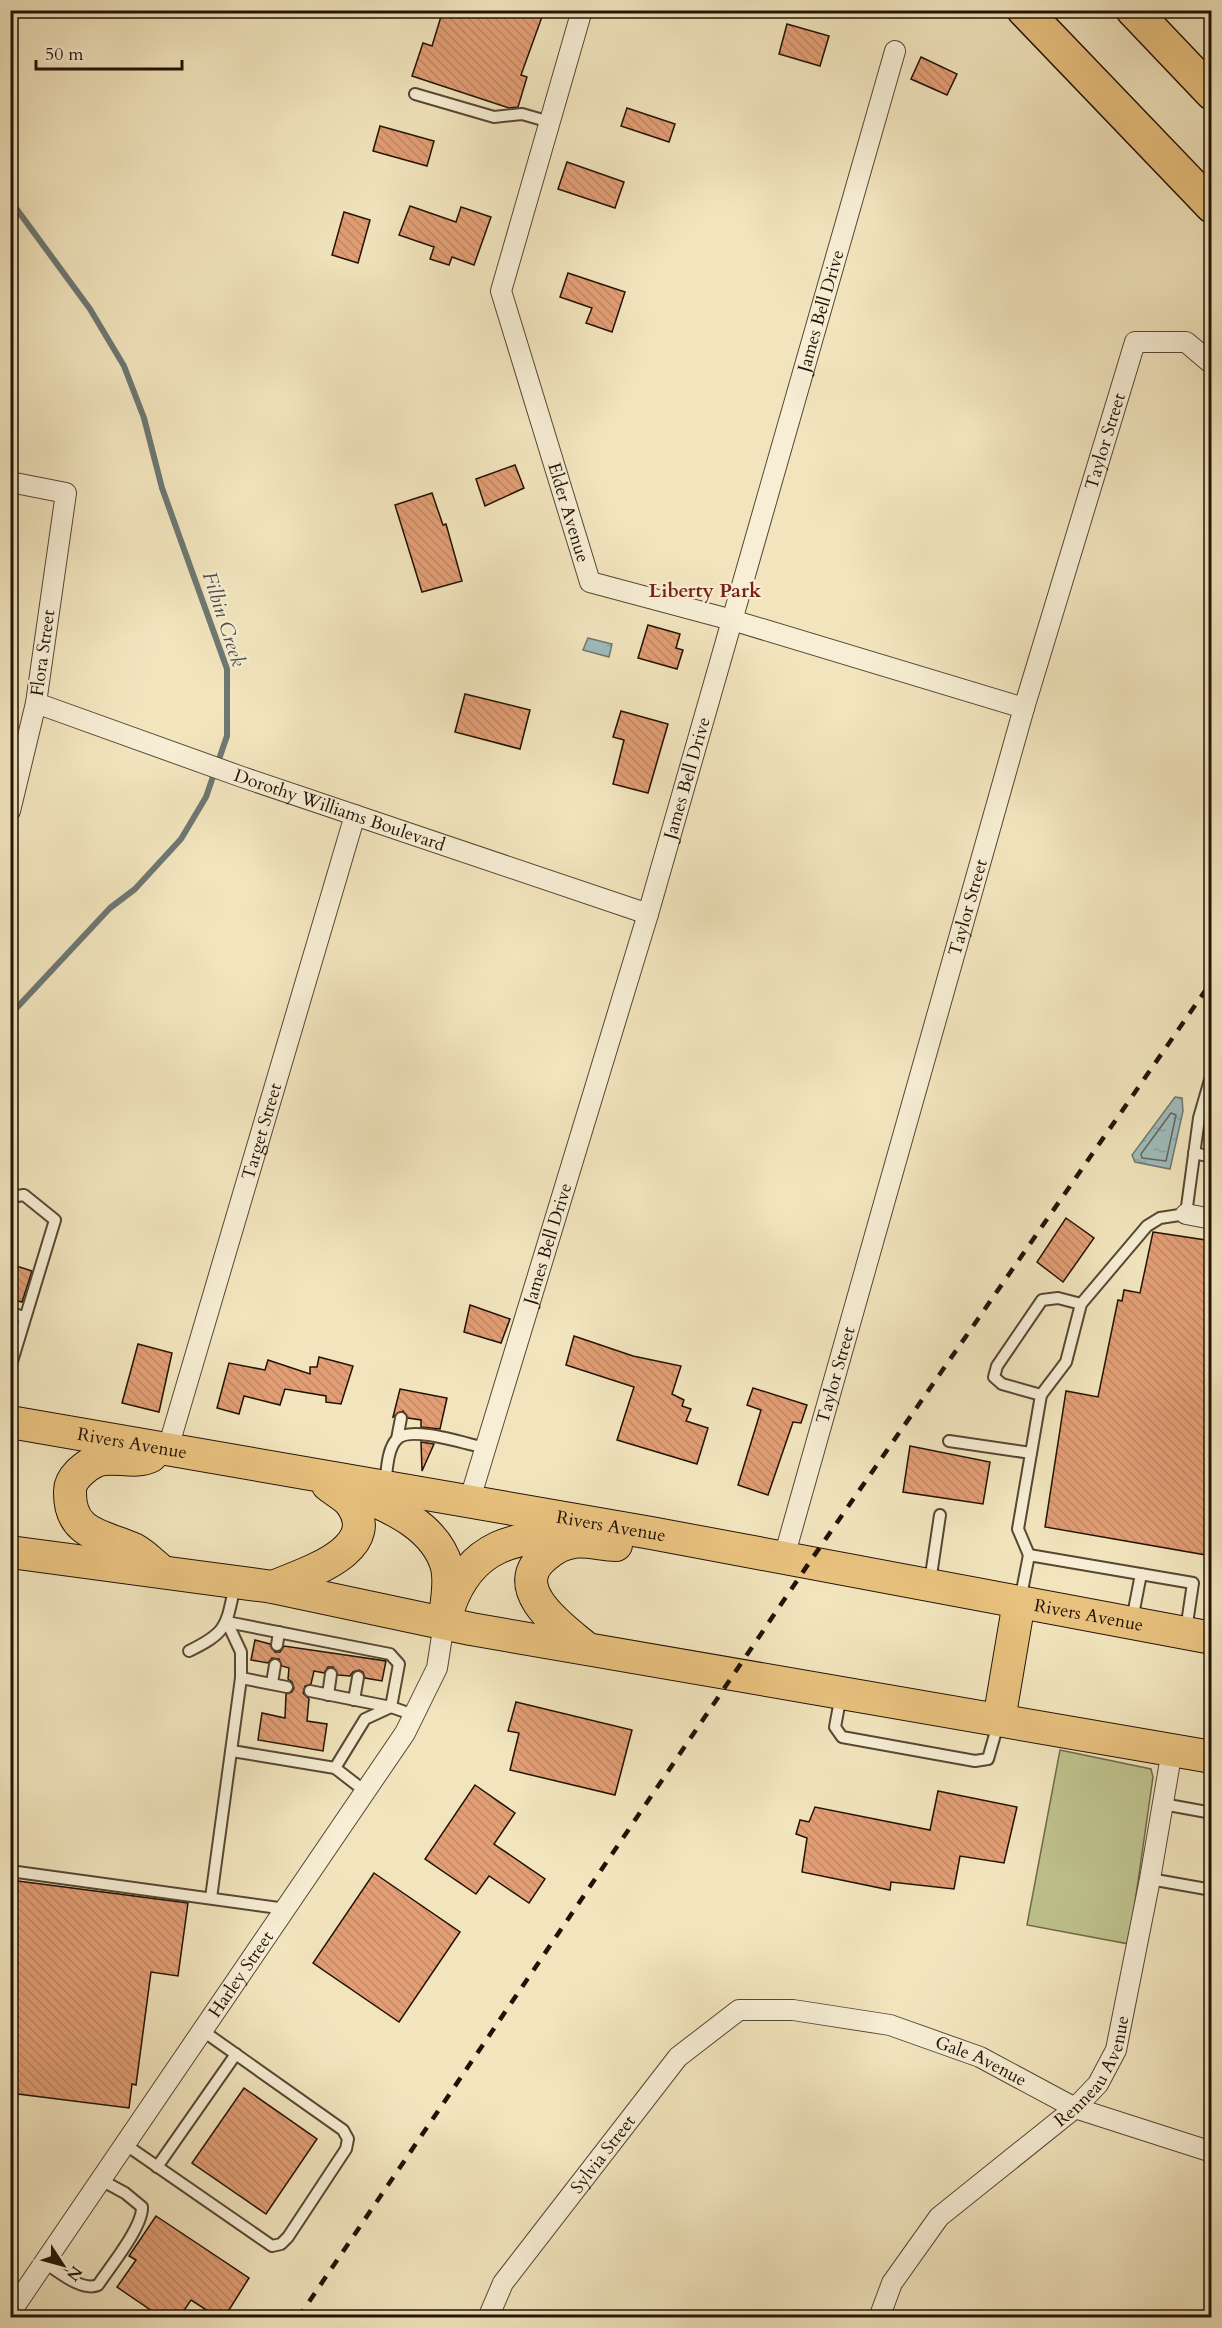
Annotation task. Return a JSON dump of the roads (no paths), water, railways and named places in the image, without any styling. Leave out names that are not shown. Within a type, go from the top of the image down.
[{"type":"highway","points":[[1023,10],[1212,206]]},
{"type":"highway","points":[[1133,10],[1212,93]]},
{"type":"main road","name":"Rivers Avenue","points":[[10,1422],[168,1448],[317,1477],[651,1533],[1199,1636]]},
{"type":"main road","points":[[164,1573],[134,1549],[96,1537],[79,1523],[69,1507],[70,1486],[80,1472],[98,1460],[142,1461],[168,1448]]},
{"type":"main road","points":[[273,1587],[328,1564],[344,1554],[356,1540],[358,1523],[350,1502],[317,1477]]},
{"type":"main road","points":[[317,1477],[402,1515],[421,1527],[436,1544],[447,1567],[448,1595],[444,1623]]},
{"type":"main road","points":[[444,1623],[456,1587],[468,1569],[486,1553],[515,1540],[577,1533],[600,1525]]},
{"type":"main road","points":[[587,1649],[538,1605],[531,1587],[539,1561],[554,1548],[574,1542],[614,1545],[651,1533]]},
{"type":"main road","points":[[10,1552],[273,1587],[444,1623],[587,1649],[1212,1757]]},
{"type":"main road","points":[[999,1720],[1019,1602]]},
{"type":"street","name":"Elder Avenue","points":[[579,12],[501,291],[590,582],[732,620],[1024,708]]},
{"type":"street","name":"James Bell Drive","points":[[469,1502],[648,914],[895,51]]},
{"type":"street","name":"Taylor Street","points":[[784,1557],[1024,708],[1135,342],[1186,342],[1212,364]]},
{"type":"street","name":"Flora Street","points":[[10,482],[66,493],[36,703],[10,811]]},
{"type":"street","name":"Dorothy Williams Boulevard","points":[[36,703],[242,777],[648,914]]},
{"type":"street","name":"Target Street","points":[[168,1448],[355,815]]},
{"type":"street","points":[[1185,1214],[1212,1219]]},
{"type":"street","name":"Harley Street","points":[[10,2313],[366,1792],[414,1715],[437,1668],[444,1623]]},
{"type":"street","name":"Renneau Avenue","points":[[879,2318],[892,2283],[939,2217],[1075,2108],[1098,2084],[1116,2050],[1150,1880],[1172,1750]]},
{"type":"street","name":"Gale Avenue","points":[[739,2010],[793,2010],[890,2025],[980,2057],[1075,2108],[1212,2152]]},
{"type":"street","name":"Sylvia Street","points":[[488,2318],[503,2283],[678,2057],[739,2010]]},
{"type":"lane","points":[[414,94],[494,117],[522,114],[550,122]]},
{"type":"lane","points":[[1019,1602],[1029,1555],[1018,1529],[1041,1395],[1066,1362],[1081,1304],[1147,1226],[1160,1218],[1185,1214],[1199,1118],[1212,1073]]},
{"type":"lane","points":[[1194,1154],[1212,1157]]},
{"type":"lane","points":[[10,1197],[24,1195],[55,1220],[13,1348],[10,1368]]},
{"type":"lane","points":[[1041,1395],[1002,1384],[994,1377],[997,1366],[1042,1300],[1058,1298],[1081,1304]]},
{"type":"lane","points":[[10,1313],[25,1317]]},
{"type":"lane","points":[[385,1488],[390,1452],[397,1439],[401,1418]]},
{"type":"lane","points":[[397,1439],[408,1434],[420,1433],[485,1448]]},
{"type":"lane","points":[[950,1441],[1031,1453]]},
{"type":"lane","points":[[930,1586],[940,1515]]},
{"type":"lane","points":[[1029,1555],[1193,1583],[1199,1636]]},
{"type":"lane","points":[[1131,1623],[1141,1574]]},
{"type":"lane","points":[[189,1651],[215,1639],[227,1622],[236,1583]]},
{"type":"lane","points":[[227,1622],[312,1639],[335,1649],[363,1654],[390,1654],[399,1664],[391,1707]]},
{"type":"lane","points":[[211,1898],[241,1678],[241,1652],[227,1622]]},
{"type":"lane","points":[[277,1645],[279,1632]]},
{"type":"lane","points":[[310,1650],[312,1639]]},
{"type":"lane","points":[[272,1683],[274,1665]]},
{"type":"lane","points":[[328,1695],[331,1674]]},
{"type":"lane","points":[[354,1700],[358,1677]]},
{"type":"lane","points":[[241,1678],[286,1687]]},
{"type":"lane","points":[[310,1691],[391,1707],[414,1715]]},
{"type":"lane","points":[[841,1693],[835,1727],[842,1737],[975,1761],[988,1759],[999,1720]]},
{"type":"lane","points":[[335,1768],[365,1719],[391,1707]]},
{"type":"lane","points":[[232,1751],[335,1768],[366,1792]]},
{"type":"lane","points":[[1162,1804],[1212,1813]]},
{"type":"lane","points":[[10,1871],[287,1909]]},
{"type":"lane","points":[[1150,1880],[1212,1890]]},
{"type":"lane","points":[[126,2145],[272,2246],[281,2244],[288,2237],[346,2150],[348,2139],[343,2130],[203,2031]]},
{"type":"lane","points":[[157,2167],[236,2054]]},
{"type":"lane","points":[[45,2263],[82,2285],[92,2288],[98,2286],[142,2212],[142,2207],[136,2201],[101,2180]]},
{"type":"water","points":[[588,638],[612,644],[609,657],[583,650]]},
{"type":"water","points":[[1175,1097],[1182,1098],[1183,1111],[1170,1169],[1135,1162],[1132,1155]]},
{"type":"waterway","name":"Filbin Creek","points":[[10,200],[90,309],[124,366],[144,418],[162,488],[227,669],[227,736],[206,797],[181,839],[135,889],[110,908],[10,1015]]},
{"type":"railway","points":[[298,2318],[809,1563],[1212,981]]},
{"type":"district","name":"Liberty Park","points":[[705,590]]}]
